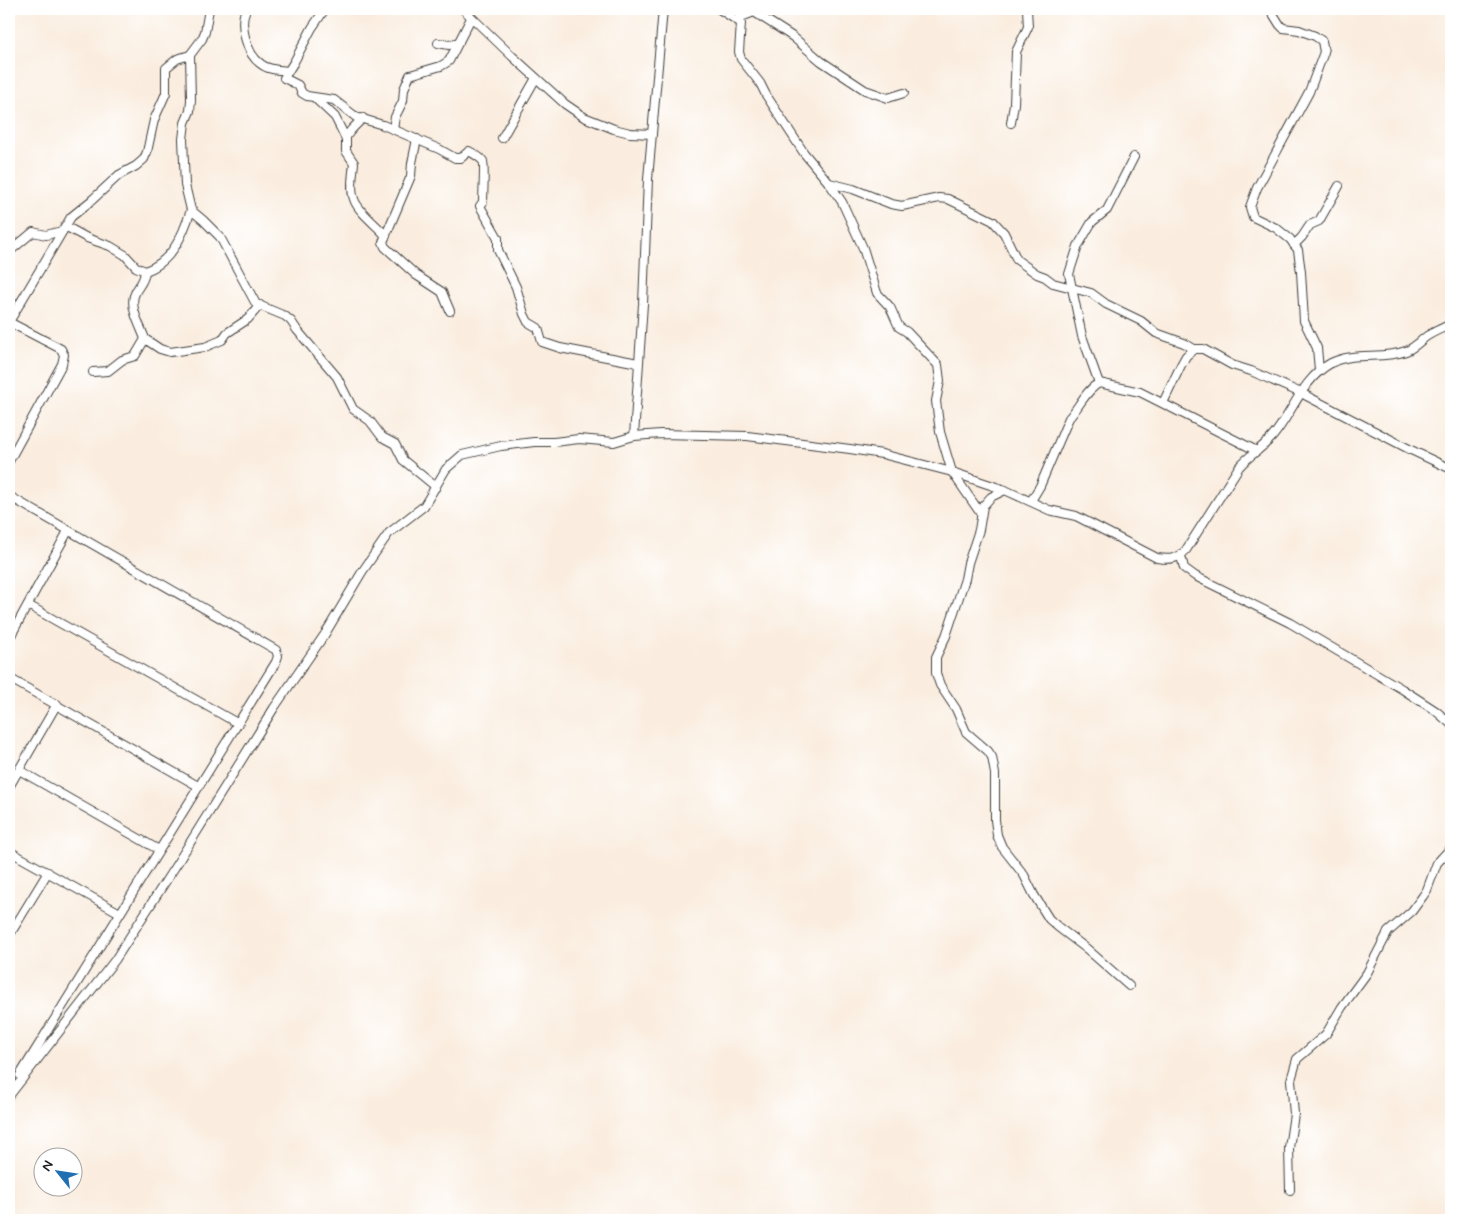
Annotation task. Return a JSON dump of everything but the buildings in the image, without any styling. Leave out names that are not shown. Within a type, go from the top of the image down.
[{"type":"street","points":[[9,461],[62,364],[64,355],[61,349],[56,346],[9,322],[63,228],[76,212],[119,175],[136,166],[144,159],[148,152],[154,120],[166,94],[166,68],[177,59],[190,55],[202,39],[209,9]]},
{"type":"street","points":[[246,9],[242,17],[243,29],[252,53],[259,64],[274,70],[288,72]]},
{"type":"street","points":[[325,9],[284,78],[298,86],[302,93],[307,96],[334,100],[352,114],[393,129],[455,158],[461,158],[469,152],[483,160],[485,165],[482,183],[483,202],[480,206],[498,238],[498,250],[516,287],[524,314],[528,322],[538,328],[542,342],[560,348],[638,363]]},
{"type":"street","points":[[463,9],[565,104],[584,117],[614,129],[630,133],[652,134]]},
{"type":"street","points":[[634,436],[643,304],[648,188],[663,9]]},
{"type":"street","points":[[719,9],[729,11],[741,23],[739,52],[741,59],[760,83],[804,153],[829,183],[848,214],[863,248],[876,293],[890,307],[899,327],[907,332],[938,365],[940,381],[936,401],[940,432],[952,472],[981,514]]},
{"type":"street","points":[[1011,122],[1014,104],[1016,52],[1028,27],[1027,9]]},
{"type":"street","points":[[1270,9],[1284,28],[1299,30],[1322,41],[1324,52],[1309,92],[1257,188],[1250,207],[1253,217],[1276,228],[1298,250],[1304,321],[1317,348],[1319,370]]},
{"type":"street","points":[[736,19],[754,12],[793,37],[821,61],[864,90],[888,98],[904,93]]},
{"type":"street","points":[[393,129],[395,117],[403,101],[404,89],[410,75],[441,66],[449,61],[471,18]]},
{"type":"street","points":[[438,43],[449,45],[459,42]]},
{"type":"street","points":[[145,271],[161,263],[173,252],[191,210],[184,178],[183,139],[183,131],[190,111],[191,100],[190,55]]},
{"type":"street","points":[[502,138],[536,78]]},
{"type":"street","points":[[316,98],[335,117],[345,138],[346,151],[354,163],[352,176],[354,200],[365,215],[386,236]]},
{"type":"street","points":[[345,138],[363,118]]},
{"type":"street","points":[[417,140],[411,176],[383,242],[385,247],[416,275],[442,292],[450,311]]},
{"type":"street","points":[[1099,383],[1082,336],[1069,274],[1078,246],[1092,222],[1107,210],[1134,157]]},
{"type":"street","points":[[829,183],[902,206],[939,198],[948,199],[993,221],[1004,233],[1020,263],[1053,283],[1091,292],[1106,304],[1141,321],[1156,333],[1184,343],[1194,349],[1204,349],[1232,365],[1301,392],[1451,469]]},
{"type":"street","points":[[1294,245],[1310,225],[1318,221],[1339,186]]},
{"type":"street","points":[[191,210],[220,238],[252,297],[260,306],[291,320],[296,330],[337,377],[353,409],[370,421],[382,437],[395,444],[403,460],[436,487]]},
{"type":"street","points":[[9,252],[33,232],[43,235],[63,228],[110,246],[125,255],[136,267],[145,271]]},
{"type":"street","points":[[145,271],[144,280],[134,297],[133,304],[145,339],[160,349],[170,352],[205,348],[222,340],[227,333],[248,319],[260,306]]},
{"type":"street","points":[[9,1095],[115,960],[274,708],[325,634],[362,572],[382,543],[390,533],[424,506],[446,469],[462,454],[534,442],[579,439],[614,442],[634,436],[692,434],[775,438],[882,454],[952,472],[1006,490],[1049,510],[1076,516],[1158,558],[1169,560],[1181,556],[1239,467],[1277,431],[1309,380],[1319,370],[1339,360],[1408,351],[1429,335],[1451,324]]},
{"type":"street","points":[[93,372],[108,371],[122,360],[135,356],[145,339]]},
{"type":"street","points":[[1162,403],[1186,356],[1194,349]]},
{"type":"street","points":[[1099,383],[1140,392],[1257,450]]},
{"type":"street","points":[[1031,501],[1040,486],[1069,418],[1076,412],[1088,392],[1099,383]]},
{"type":"street","points":[[1006,490],[985,501],[965,580],[946,636],[936,657],[936,673],[940,685],[956,709],[966,732],[988,751],[992,757],[995,774],[995,820],[997,835],[1002,846],[1024,875],[1049,919],[1087,948],[1128,986]]},
{"type":"street","points":[[9,496],[276,650],[278,656],[9,1095]]},
{"type":"street","points":[[9,639],[68,531]]},
{"type":"street","points":[[1181,556],[1184,568],[1195,576],[1290,623],[1402,689],[1436,711],[1451,724]]},
{"type":"street","points":[[28,605],[237,723]]},
{"type":"street","points":[[9,678],[198,786]]},
{"type":"street","points":[[9,787],[57,704]]},
{"type":"street","points":[[19,770],[159,850]]},
{"type":"street","points":[[1290,1190],[1289,1148],[1294,1114],[1291,1080],[1297,1060],[1326,1034],[1342,1007],[1367,973],[1388,932],[1412,911],[1430,884],[1437,863],[1451,848]]},
{"type":"street","points":[[9,851],[120,913]]},
{"type":"street","points":[[9,936],[48,872]]}]
